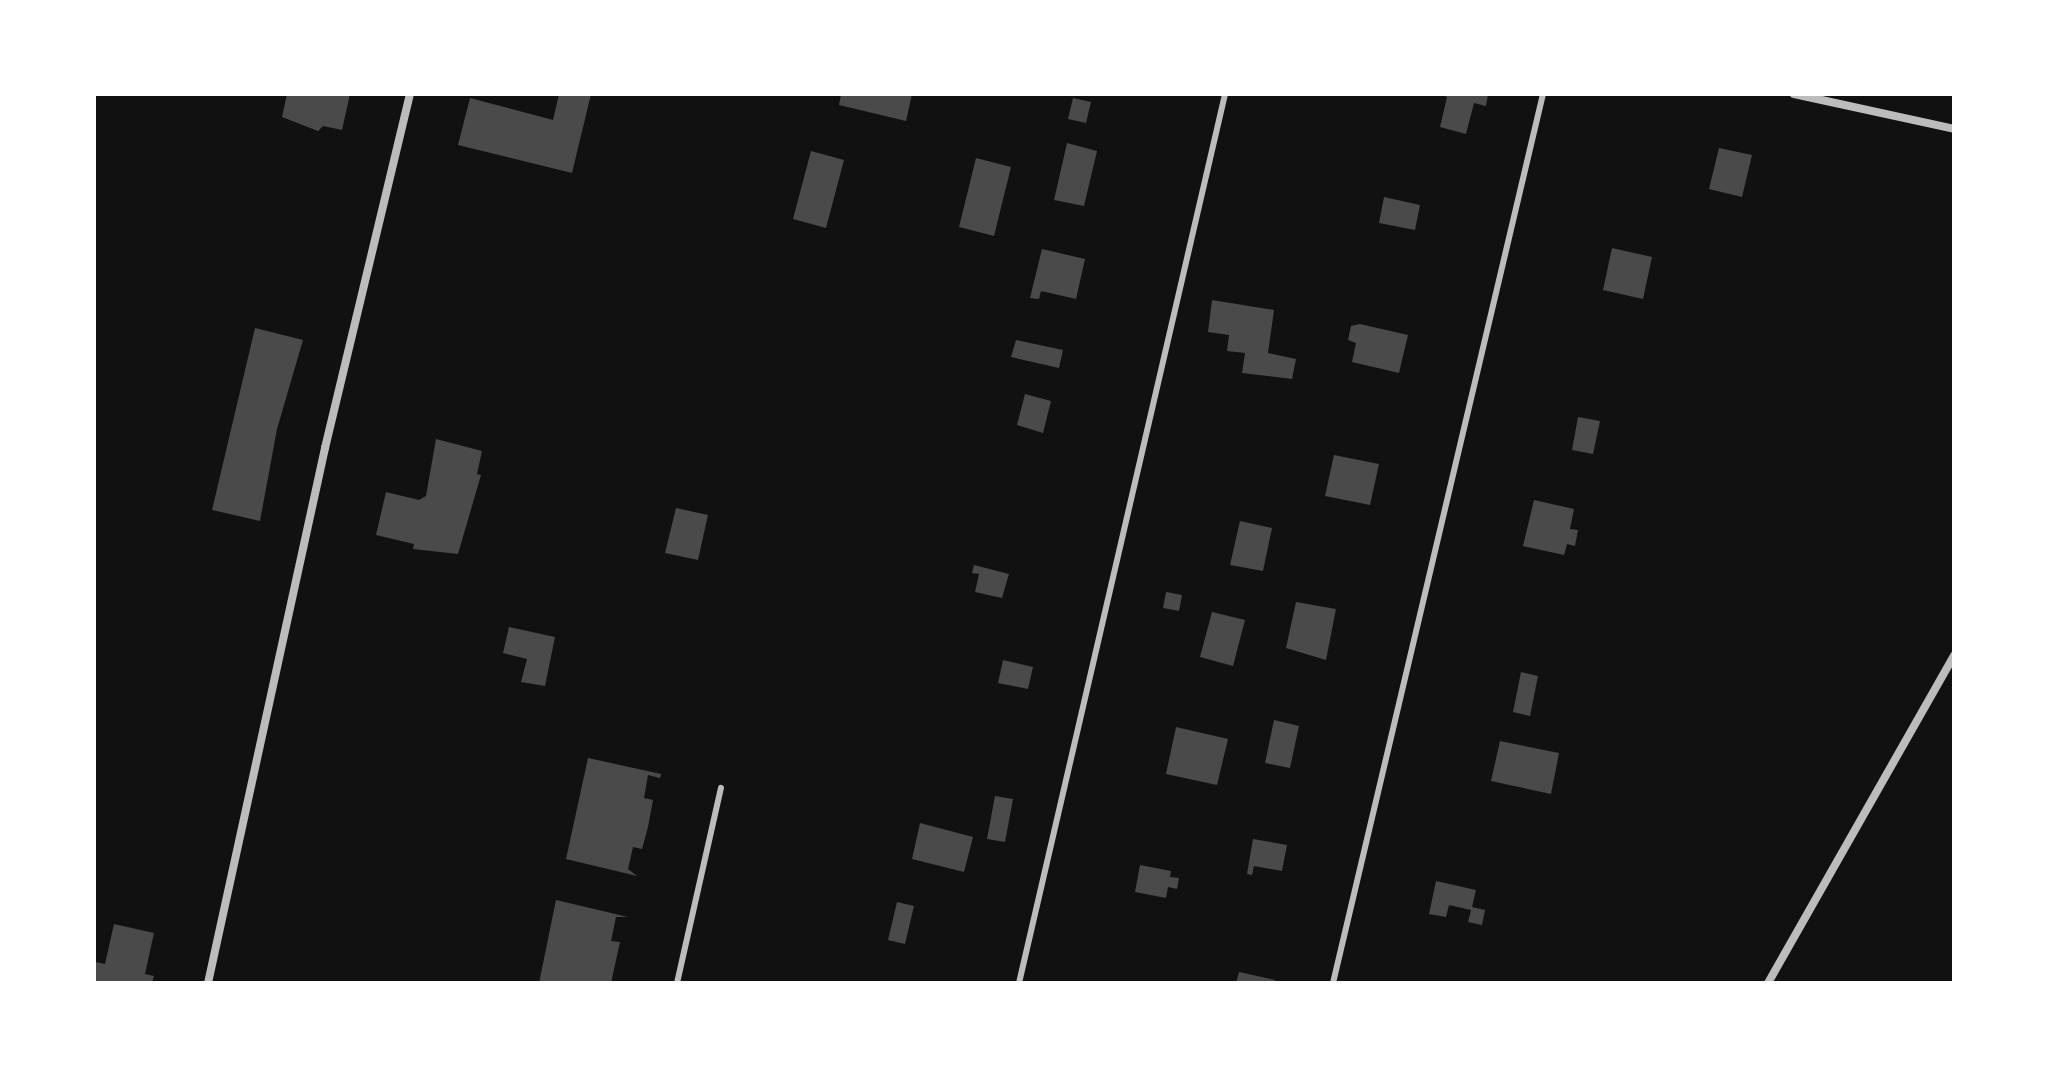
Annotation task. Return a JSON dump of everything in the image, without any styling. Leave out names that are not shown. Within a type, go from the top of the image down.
[{"type":"street","points":[[208,983],[325,448],[410,94]]},
{"type":"street","points":[[1794,94],[1954,129]]},
{"type":"street","points":[[1768,983],[1954,655]]},
{"type":"lane","points":[[1019,983],[1225,94]]},
{"type":"lane","points":[[1333,983],[1543,94]]},
{"type":"lane","points":[[677,983],[721,788]]},
{"type":"building","points":[[287,94],[350,94],[342,130],[323,126],[318,131],[282,117]]},
{"type":"building","points":[[559,94],[591,94],[572,173],[458,145],[470,98],[553,120]]},
{"type":"building","points":[[841,94],[912,94],[906,121],[839,105]]},
{"type":"building","points":[[1440,94],[1488,94],[1486,106],[1474,103],[1466,134],[1440,127],[1447,97]]},
{"type":"building","points":[[1073,98],[1091,102],[1086,123],[1068,119]]},
{"type":"building","points":[[1067,143],[1097,151],[1084,206],[1054,200]]},
{"type":"building","points":[[1719,148],[1752,155],[1742,197],[1709,189]]},
{"type":"building","points":[[811,151],[844,160],[826,228],[793,219]]},
{"type":"building","points":[[976,158],[1011,167],[994,236],[959,227]]},
{"type":"building","points":[[1384,197],[1420,205],[1415,230],[1379,223]]},
{"type":"building","points":[[1612,248],[1652,257],[1643,299],[1603,290]]},
{"type":"building","points":[[1042,249],[1085,259],[1076,299],[1041,291],[1039,299],[1030,298]]},
{"type":"building","points":[[1212,300],[1274,310],[1268,353],[1296,359],[1292,379],[1242,373],[1245,353],[1227,351],[1229,335],[1208,332]]},
{"type":"building","points":[[1360,324],[1408,335],[1399,373],[1352,362],[1356,343],[1348,340],[1351,326]]},
{"type":"building","points":[[255,328],[303,340],[277,429],[260,521],[212,510]]},
{"type":"building","points":[[1016,340],[1063,350],[1059,368],[1011,357]]},
{"type":"building","points":[[1025,394],[1051,401],[1043,433],[1017,425]]},
{"type":"building","points":[[1578,417],[1600,421],[1593,454],[1572,450]]},
{"type":"building","points":[[436,439],[482,451],[477,474],[481,475],[458,554],[413,549],[414,544],[376,535],[386,492],[419,500],[426,496]]},
{"type":"building","points":[[1334,455],[1379,464],[1370,505],[1325,496]]},
{"type":"building","points":[[1534,500],[1574,509],[1570,529],[1578,530],[1575,546],[1567,544],[1564,555],[1523,546]]},
{"type":"building","points":[[676,508],[708,515],[698,560],[665,553]]},
{"type":"building","points":[[1240,521],[1272,528],[1263,571],[1230,565]]},
{"type":"building","points":[[974,565],[1009,574],[1002,598],[975,592],[979,574],[972,573]]},
{"type":"building","points":[[1166,592],[1182,595],[1179,611],[1163,608]]},
{"type":"building","points":[[1296,602],[1336,609],[1326,660],[1286,648]]},
{"type":"building","points":[[1212,612],[1245,620],[1233,666],[1200,657]]},
{"type":"building","points":[[509,627],[555,637],[545,686],[521,682],[527,659],[503,653]]},
{"type":"building","points":[[1003,660],[1033,667],[1028,689],[998,683]]},
{"type":"building","points":[[1521,672],[1538,676],[1530,716],[1513,712]]},
{"type":"building","points":[[1274,720],[1299,726],[1290,768],[1265,763]]},
{"type":"building","points":[[1176,727],[1228,739],[1217,785],[1166,774]]},
{"type":"building","points":[[1500,741],[1559,753],[1551,794],[1491,781]]},
{"type":"building","points":[[588,758],[661,774],[660,778],[648,775],[644,798],[653,800],[648,827],[642,849],[633,847],[628,869],[637,876],[566,859]]},
{"type":"building","points":[[995,796],[1013,799],[1005,842],[987,839]]},
{"type":"building","points":[[920,823],[973,837],[964,872],[912,859]]},
{"type":"building","points":[[1253,839],[1287,845],[1282,871],[1254,866],[1252,875],[1247,874]]},
{"type":"building","points":[[1140,865],[1171,871],[1170,877],[1179,878],[1177,889],[1168,887],[1166,898],[1135,892]]},
{"type":"building","points":[[1436,881],[1476,890],[1472,907],[1485,910],[1482,925],[1468,922],[1471,910],[1449,905],[1446,917],[1429,914]]},
{"type":"building","points":[[556,900],[628,917],[616,917],[611,941],[620,942],[611,983],[539,983]]},
{"type":"building","points":[[897,902],[914,906],[905,944],[888,940]]},
{"type":"building","points":[[114,924],[154,933],[145,974],[154,976],[152,983],[94,983],[96,962],[105,964]]},
{"type":"building","points":[[1239,972],[1275,980],[1275,983],[1236,983]]}]
